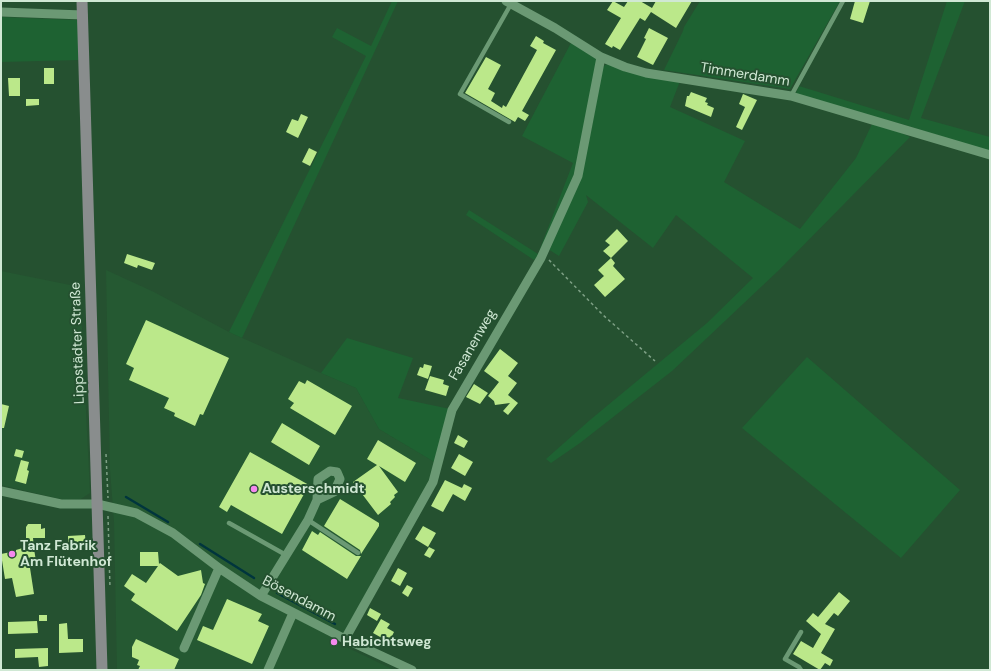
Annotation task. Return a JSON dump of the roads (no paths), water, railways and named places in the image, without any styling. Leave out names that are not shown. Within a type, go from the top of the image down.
[{"type":"main road","name":"Lippstädter Straße","points":[[82,1],[102,670]]},
{"type":"street","name":"Timmerdamm","points":[[508,2],[555,28],[601,57],[624,67],[646,73],[791,96],[990,155]]},
{"type":"street","points":[[1,12],[83,15]]},
{"type":"street","name":"Fasanenweg","points":[[345,639],[433,482],[452,410],[542,256],[578,176],[601,57]]},
{"type":"street","name":"Bösendamm","points":[[1,491],[61,504],[97,504],[136,514],[148,519],[173,533],[261,596],[345,639],[412,670]]},
{"type":"street","points":[[261,596],[308,520],[318,500]]},
{"type":"street","points":[[184,648],[220,568]]},
{"type":"street","points":[[268,670],[293,613]]},
{"type":"lane","points":[[791,96],[843,1]]},
{"type":"lane","points":[[508,2],[460,94],[509,122]]},
{"type":"lane","points":[[308,520],[358,553]]},
{"type":"lane","points":[[229,523],[286,555]]},
{"type":"lane","points":[[801,632],[785,659],[799,667],[801,670]]},
{"type":"waterway","points":[[126,497],[168,522]]},
{"type":"waterway","points":[[200,544],[254,578]]},
{"type":"waterway","points":[[277,593],[335,624]]},
{"type":"place","name":"Austerschmidt","points":[[254,489]]},
{"type":"place","name":"Tanz Fabrik Am Flütenhof","points":[[12,554]]},
{"type":"place","name":"Habichtsweg","points":[[334,642]]}]
